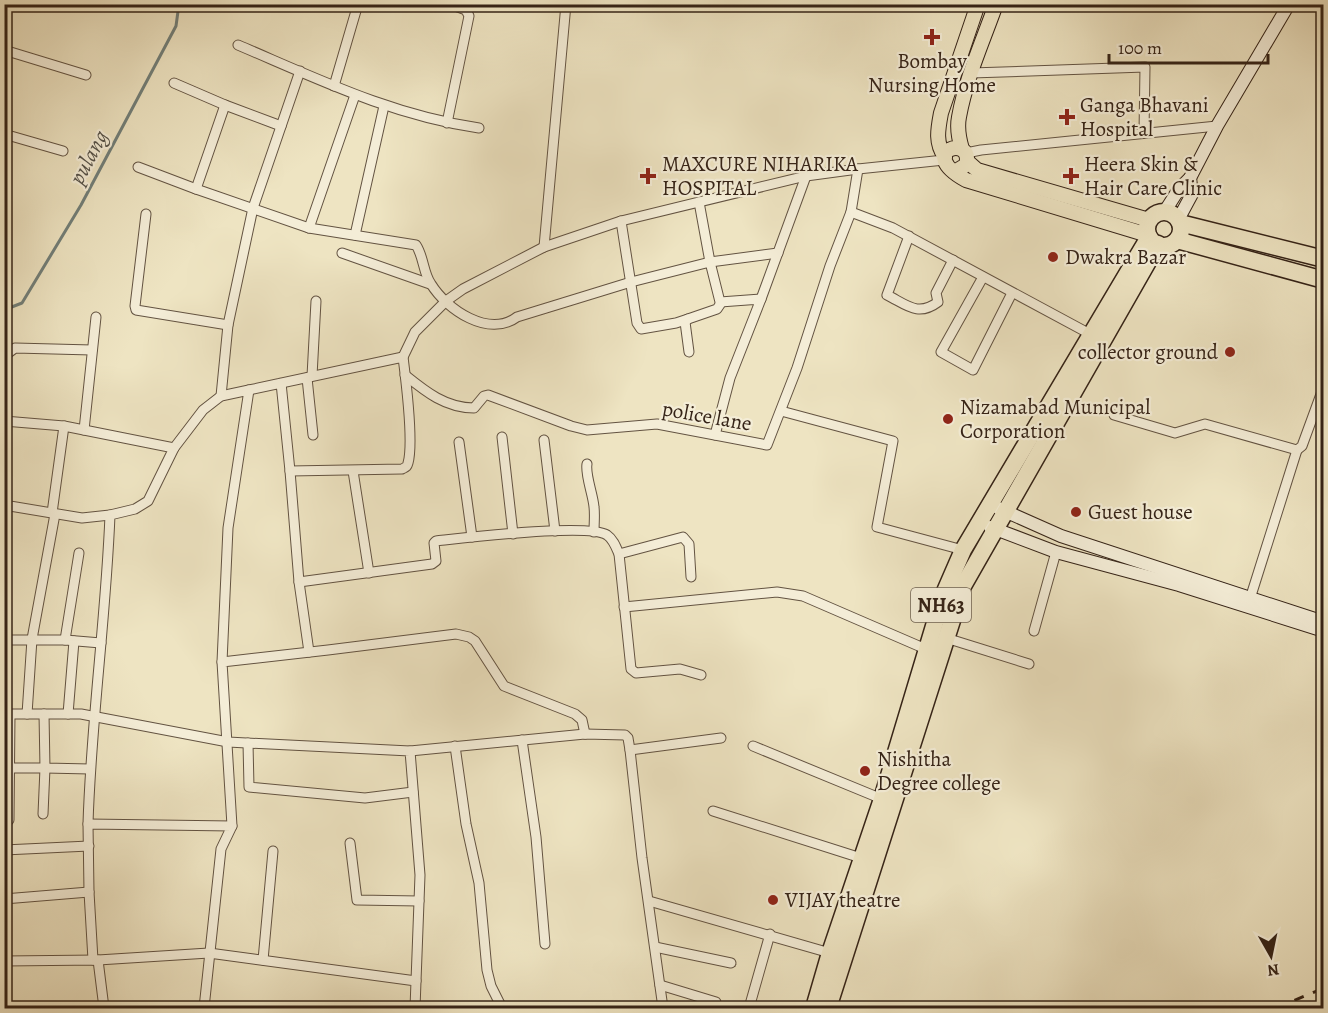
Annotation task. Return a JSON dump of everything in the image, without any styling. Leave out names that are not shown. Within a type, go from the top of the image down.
[{"type":"highway","points":[[1175,218],[1180,233],[1170,245],[1151,234],[1154,214],[1175,218],[1323,259]]},
{"type":"highway","name":"NH63","points":[[814,1008],[830,953],[882,799],[944,596],[963,550],[1151,234]]},
{"type":"highway","name":"NH63","points":[[828,1008],[963,586],[996,530],[1151,234]]},
{"type":"highway","points":[[1176,240],[1323,280]]},
{"type":"main road","points":[[963,159],[950,170],[946,166],[940,150],[937,130],[978,4]]},
{"type":"main road","points":[[996,4],[958,118],[963,159],[959,176],[966,180],[1151,234]]},
{"type":"main road","points":[[1175,218],[1179,189],[1190,178],[1216,126],[1289,4]]},
{"type":"main road","points":[[944,158],[950,149],[956,148],[963,159]]},
{"type":"main road","points":[[989,504],[1061,536],[1323,631]]},
{"type":"main road","points":[[980,522],[1056,552],[1323,622]]},
{"type":"street","points":[[334,86],[358,4]]},
{"type":"street","points":[[447,123],[469,16],[466,10],[450,4]]},
{"type":"street","points":[[544,247],[566,4]]},
{"type":"street","points":[[238,45],[384,106],[447,123],[479,128]]},
{"type":"street","points":[[4,50],[86,75]]},
{"type":"street","points":[[972,73],[1145,67],[1144,133]]},
{"type":"street","points":[[221,396],[228,326],[253,208],[300,71]]},
{"type":"street","points":[[174,83],[281,126]]},
{"type":"street","points":[[309,228],[355,95]]},
{"type":"street","points":[[196,189],[225,105]]},
{"type":"street","points":[[355,236],[384,106]]},
{"type":"street","points":[[963,159],[981,150],[1216,126]]},
{"type":"street","points":[[4,134],[63,151]]},
{"type":"street","points":[[290,471],[353,471],[407,467],[410,434],[403,357],[415,332],[446,301],[544,247],[621,222],[806,176],[944,158]]},
{"type":"street","points":[[138,167],[309,228],[416,245],[430,284],[461,313],[488,325],[498,326],[517,317],[631,282],[710,262],[778,253]]},
{"type":"street","name":"police lane","points":[[405,375],[421,388],[452,406],[474,408],[484,396],[488,395],[571,426],[587,429],[657,424],[767,445],[851,212],[858,169]]},
{"type":"street","points":[[715,435],[730,378],[762,299],[806,176]]},
{"type":"street","points":[[621,222],[637,323],[641,329],[676,323],[717,309],[721,303],[710,262],[699,202]]},
{"type":"street","points":[[851,212],[909,236],[1090,334]]},
{"type":"street","points":[[147,214],[136,310],[228,326]]},
{"type":"street","points":[[909,236],[887,295],[919,311],[929,309],[938,302],[936,292],[953,260]]},
{"type":"street","points":[[342,253],[430,284]]},
{"type":"street","points":[[983,277],[941,352],[974,370],[1012,293]]},
{"type":"street","points":[[721,303],[762,299]]},
{"type":"street","points":[[314,435],[310,377],[316,301]]},
{"type":"street","points":[[84,430],[96,317]]},
{"type":"street","points":[[688,318],[684,326],[689,352]]},
{"type":"street","points":[[4,372],[7,354],[15,348],[92,350]]},
{"type":"street","points":[[4,505],[82,518],[135,509],[148,501],[174,448],[203,410],[221,396],[403,357]]},
{"type":"street","points":[[281,383],[299,582],[309,652]]},
{"type":"street","points":[[1249,603],[1297,450],[1302,447],[1323,386]]},
{"type":"street","points":[[204,1008],[221,849],[232,826],[222,662],[228,528],[249,390]]},
{"type":"street","points":[[781,411],[893,441],[877,526],[963,550]]},
{"type":"street","points":[[1114,415],[1175,434],[1205,424],[1297,450]]},
{"type":"street","points":[[4,421],[64,426],[174,448]]},
{"type":"street","points":[[27,714],[32,639],[53,513],[64,426]]},
{"type":"street","points":[[502,437],[513,534]]},
{"type":"street","points":[[544,440],[555,531]]},
{"type":"street","points":[[459,442],[472,537]]},
{"type":"street","points":[[587,464],[586,471],[590,480],[594,507],[594,532]]},
{"type":"street","points":[[353,471],[369,573]]},
{"type":"street","points":[[104,1008],[89,892],[88,824],[90,768],[110,515]]},
{"type":"street","points":[[299,582],[432,564],[436,561],[435,542],[555,531],[606,534],[614,542],[619,554],[633,672],[680,669],[701,675]]},
{"type":"street","points":[[619,554],[683,537],[689,544],[691,577]]},
{"type":"street","points":[[1034,631],[1056,552]]},
{"type":"street","points":[[68,714],[69,640],[79,553]]},
{"type":"street","points":[[624,607],[777,592],[803,596],[928,650]]},
{"type":"street","points":[[222,662],[463,635],[475,641],[504,686],[575,714],[582,720],[585,734]]},
{"type":"street","points":[[946,638],[1029,664]]},
{"type":"street","points":[[4,640],[69,640],[101,643]]},
{"type":"street","points":[[9,820],[7,714],[95,716],[228,742],[410,751],[585,734],[625,735],[628,738],[630,750],[663,1008]]},
{"type":"street","points":[[43,814],[44,714]]},
{"type":"street","points":[[630,750],[721,738]]},
{"type":"street","points":[[522,740],[536,837],[545,944]]},
{"type":"street","points":[[248,743],[249,787],[365,798],[413,792]]},
{"type":"street","points":[[455,746],[466,824],[479,883],[490,986],[502,1008]]},
{"type":"street","points":[[753,746],[882,799]]},
{"type":"street","points":[[410,751],[420,875],[415,1008]]},
{"type":"street","points":[[7,768],[90,768]]},
{"type":"street","points":[[713,811],[861,858]]},
{"type":"street","points":[[88,824],[232,826]]},
{"type":"street","points":[[350,843],[357,900],[420,901]]},
{"type":"street","points":[[4,850],[89,846]]},
{"type":"street","points":[[263,960],[273,851]]},
{"type":"street","points":[[4,899],[89,892]]},
{"type":"street","points":[[649,901],[830,953]]},
{"type":"street","points":[[749,1008],[770,934]]},
{"type":"street","points":[[655,947],[731,963]]},
{"type":"street","points":[[4,961],[96,960],[209,953],[416,981]]},
{"type":"street","points":[[660,986],[716,1002]]},
{"type":"waterway","name":"pulang","points":[[4,310],[22,303],[81,205],[176,26],[179,4]]},
{"type":"railway","points":[[1276,1008],[1324,988]]},
{"type":"railway","points":[[1301,1008],[1324,999]]},
{"type":"place","name":"Bombay Nursing Home","points":[[932,37]]},
{"type":"place","name":"Ganga Bhavani Hospital","points":[[1067,117]]},
{"type":"place","name":"MAXCURE NIHARIKA HOSPITAL","points":[[648,176]]},
{"type":"place","name":"Heera Skin & Hair Care Clinic","points":[[1071,176]]},
{"type":"place","name":"Dwakra Bazar","points":[[1053,257]]},
{"type":"place","name":"collector ground","points":[[1230,352]]},
{"type":"place","name":"Nizamabad Municipal Corporation","points":[[948,419]]},
{"type":"place","name":"Guest house","points":[[1076,512]]},
{"type":"place","name":"Nishitha Degree college","points":[[865,771]]},
{"type":"place","name":"VIJAY theatre","points":[[773,900]]}]
